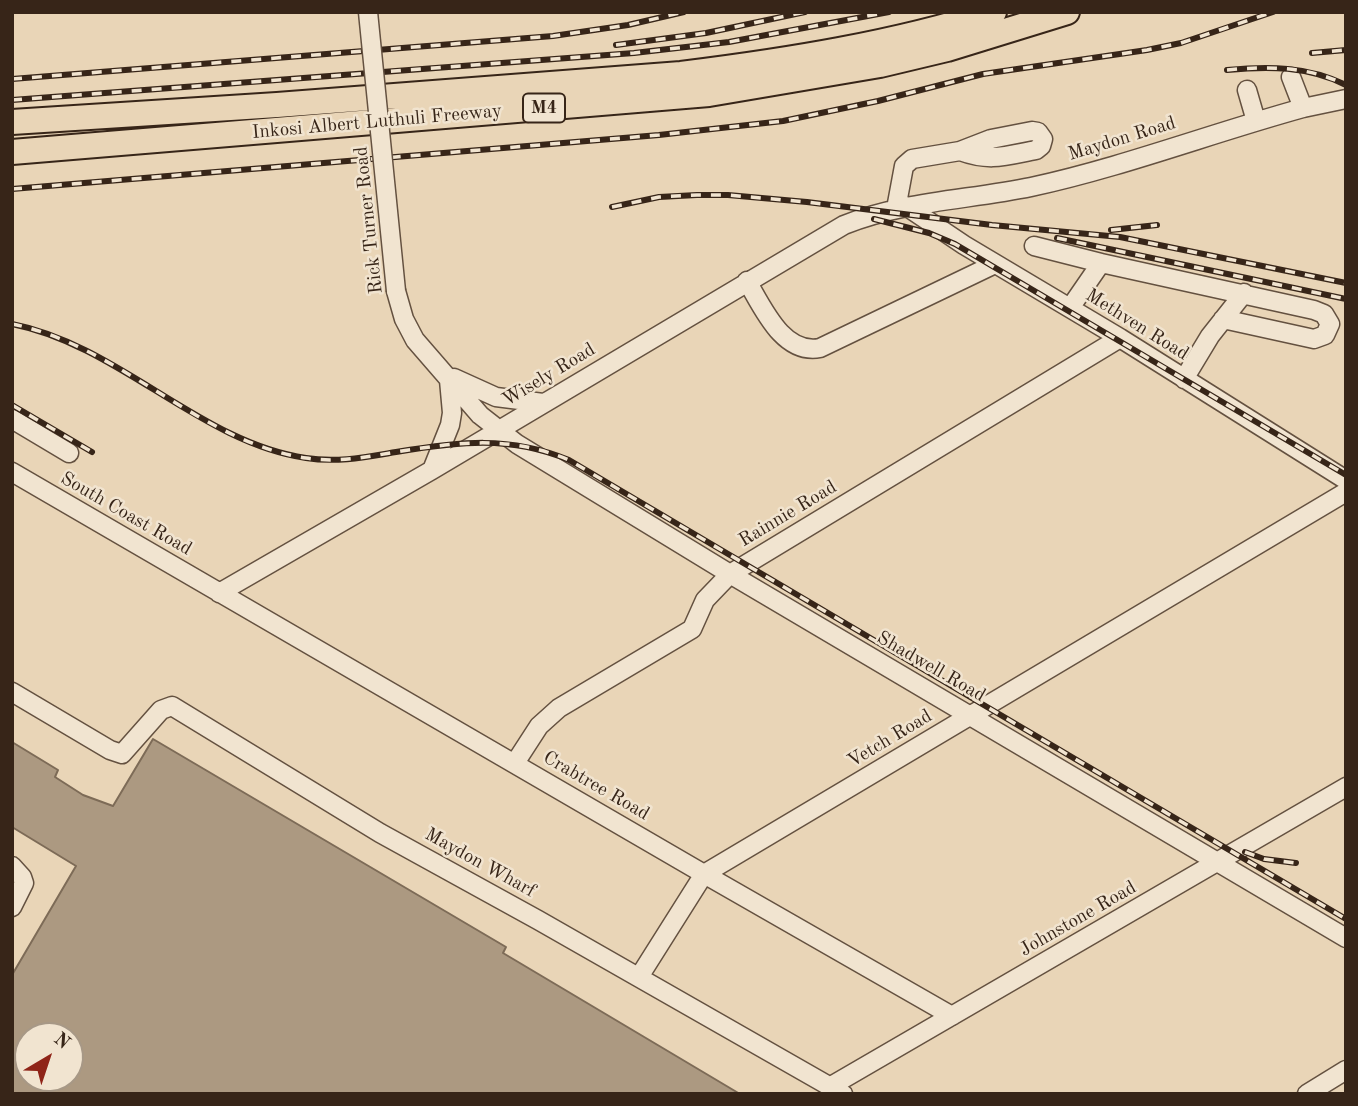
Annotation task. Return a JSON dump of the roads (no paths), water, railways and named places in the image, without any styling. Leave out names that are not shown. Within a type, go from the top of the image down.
[{"type":"highway","name":"Inkosi Albert Luthuli Freeway","points":[[12,122],[681,74],[743,66],[906,36],[994,12]]},
{"type":"highway","name":"Inkosi Albert Luthuli Freeway","points":[[12,152],[709,94],[880,65],[947,49],[1068,12]]},
{"type":"street","name":"Rick Turner Road","points":[[368,12],[396,291],[404,319],[415,340],[445,376],[497,430]]},
{"type":"street","points":[[1291,77],[1303,107]]},
{"type":"street","points":[[1247,90],[1256,121]]},
{"type":"street","name":"Maydon Road","points":[[901,207],[1031,187],[1303,107],[1346,99]]},
{"type":"street","points":[[901,207],[904,166],[909,161],[960,151]]},
{"type":"street","name":"Methven Road","points":[[901,207],[1120,338],[1346,480]]},
{"type":"street","name":"Wisely Road","points":[[219,593],[844,225],[901,207]]},
{"type":"street","points":[[1034,246],[1314,310],[1328,318],[1329,328],[1325,335],[1314,339],[1223,319]]},
{"type":"street","points":[[1070,308],[1101,262]]},
{"type":"street","points":[[747,281],[782,334],[803,349],[812,349],[833,342],[995,264]]},
{"type":"street","points":[[1184,379],[1205,344],[1244,293]]},
{"type":"street","name":"Rainnie Road","points":[[515,763],[539,726],[559,708],[692,629],[705,600],[730,574],[1120,338]]},
{"type":"street","points":[[445,376],[496,397],[543,403]]},
{"type":"street","points":[[432,470],[452,413],[445,376]]},
{"type":"street","points":[[12,419],[69,453]]},
{"type":"street","name":"Shadwell Road","points":[[497,430],[730,574],[1346,938]]},
{"type":"street","name":"South Coast Road","points":[[12,472],[219,593]]},
{"type":"street","name":"Vetch Road","points":[[639,977],[704,874],[1346,492]]},
{"type":"street","name":"Crabtree Road","points":[[219,593],[952,1016]]},
{"type":"street","name":"Maydon Wharf","points":[[12,692],[118,754],[125,753],[161,710],[172,706],[380,833],[837,1090]]},
{"type":"street","name":"Johnstone Road","points":[[837,1090],[952,1016],[1346,788]]},
{"type":"street","points":[[12,866],[24,883],[12,907]]},
{"type":"street","points":[[1307,1094],[1346,1070]]},
{"type":"railway","points":[[12,79],[553,36],[628,25],[684,12]]},
{"type":"railway","points":[[616,45],[706,33],[805,12]]},
{"type":"railway","points":[[12,100],[634,53],[729,42],[889,12]]},
{"type":"railway","points":[[12,189],[659,135],[783,121],[878,101],[983,74],[1181,43],[1273,12]]},
{"type":"railway","points":[[1312,53],[1346,50]]},
{"type":"railway","points":[[1227,70],[1288,69],[1317,74],[1346,85]]},
{"type":"railway","points":[[612,207],[659,197],[697,195],[807,202],[992,225],[1120,237],[1346,283]]},
{"type":"railway","points":[[874,219],[929,233],[955,244],[1346,475]]},
{"type":"railway","points":[[1111,230],[1157,225]]},
{"type":"railway","points":[[1057,238],[1346,299]]},
{"type":"railway","points":[[12,324],[51,335],[88,352],[195,415],[268,449],[306,458],[340,460],[484,443],[526,447],[569,460],[1346,919]]},
{"type":"railway","points":[[12,405],[92,452]]},
{"type":"railway","points":[[1245,852],[1264,859],[1296,863]]}]
